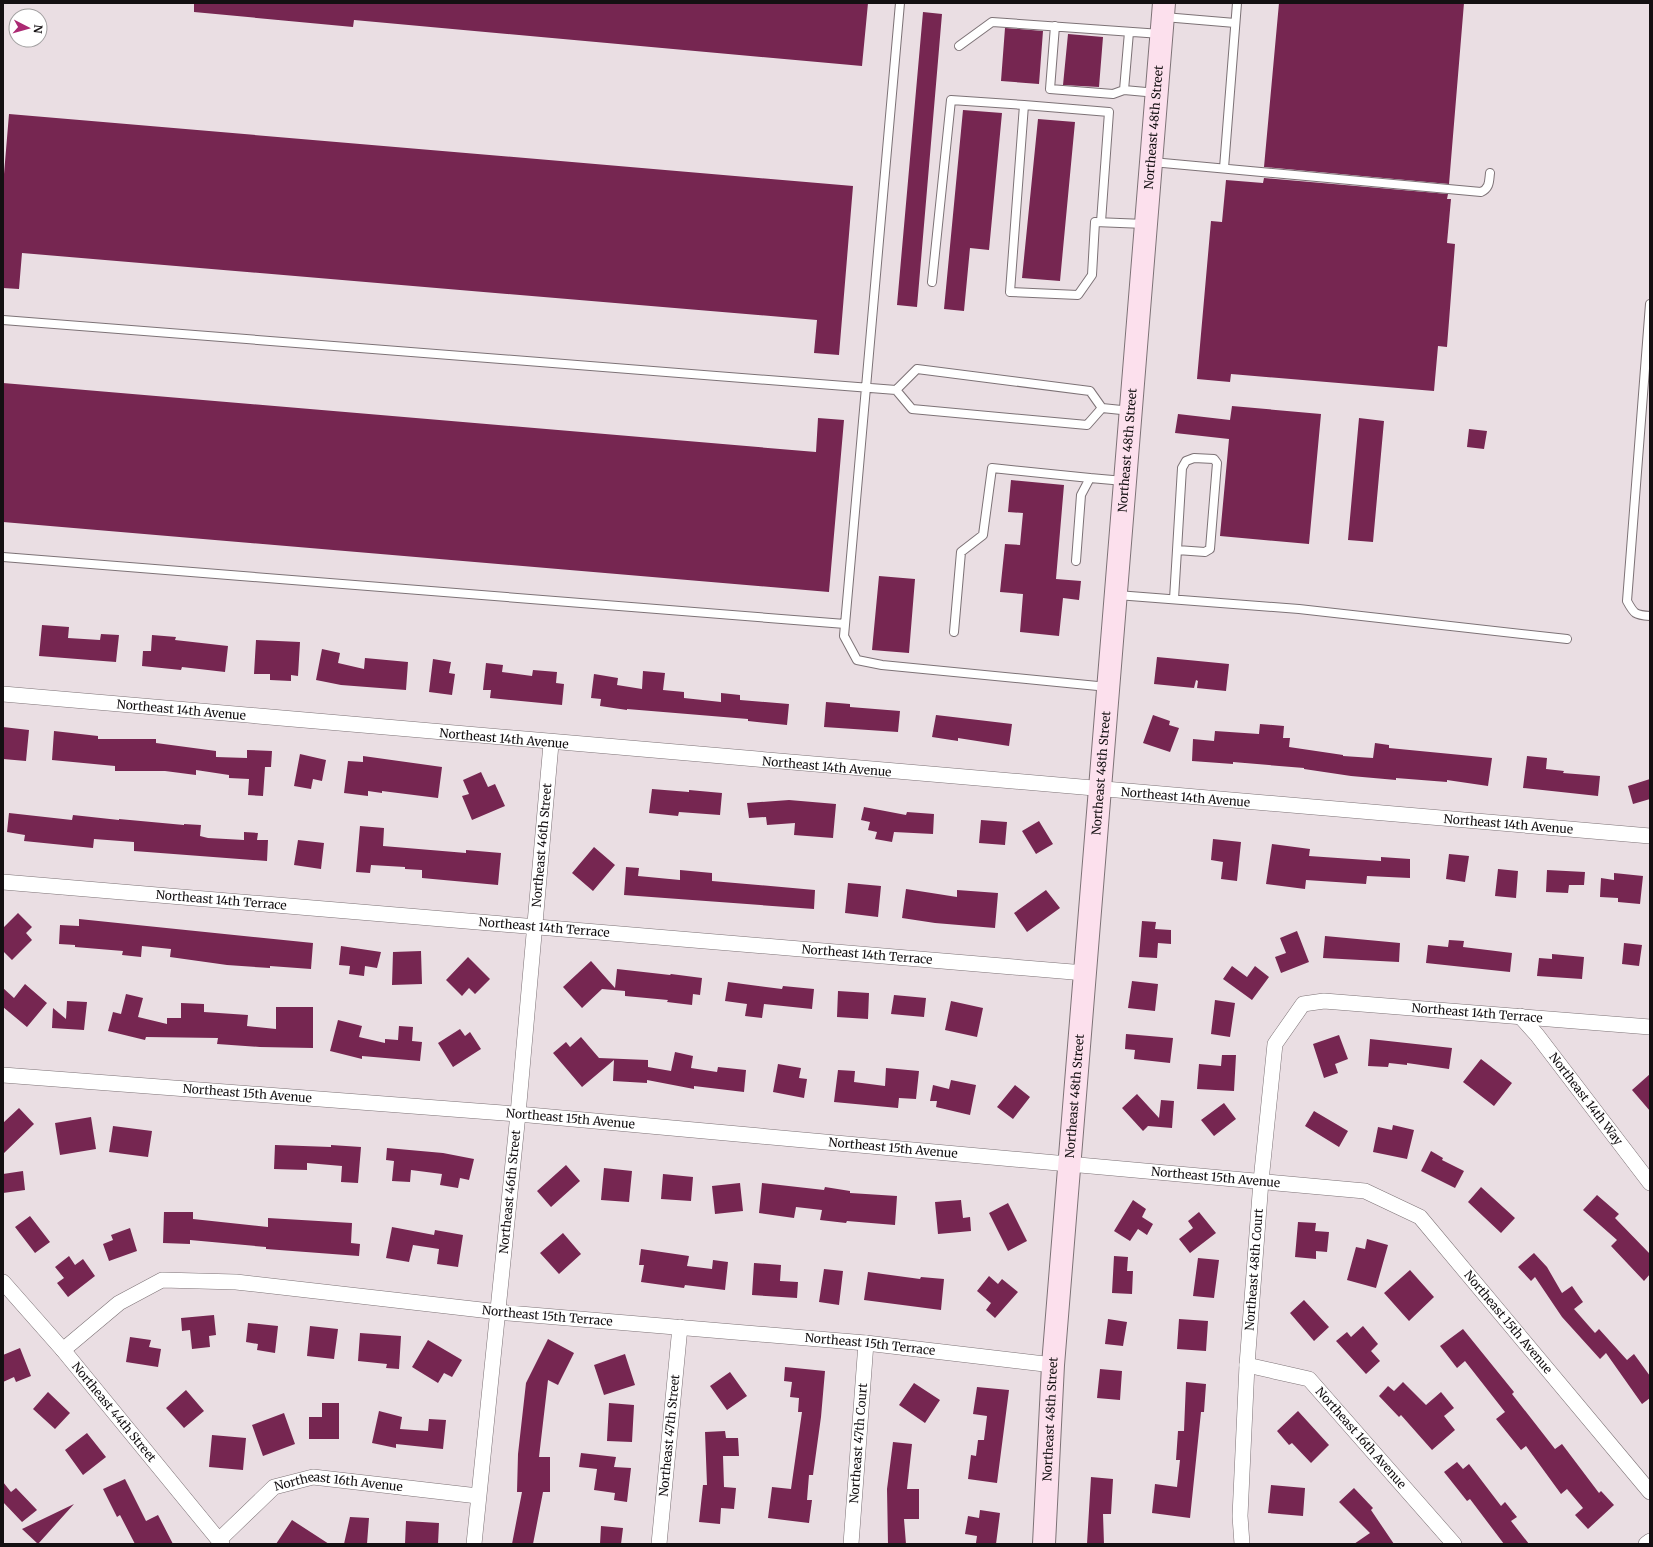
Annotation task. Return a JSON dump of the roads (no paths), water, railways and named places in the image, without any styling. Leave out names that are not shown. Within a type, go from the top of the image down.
[{"type":"street","name":"Northeast 48th Street","points":[[1044,1544],[1053,1365],[1163,18]]},
{"type":"street","name":"Northeast 14th Avenue","points":[[3,694],[551,744],[1650,836]]},
{"type":"street","name":"Northeast 46th Street","points":[[474,1544],[518,1114],[551,744]]},
{"type":"street","name":"Northeast 14th Terrace","points":[[3,882],[1084,973]]},
{"type":"street","name":"Northeast 14th Terrace","points":[[1303,1004],[1324,1001],[1650,1027]]},
{"type":"street","name":"Northeast 48th Court","points":[[1242,1544],[1240,1516],[1247,1365],[1261,1181],[1275,1044],[1303,1004]]},
{"type":"street","name":"Northeast 14th Way","points":[[1520,1016],[1537,1035],[1650,1183]]},
{"type":"street","name":"Northeast 15th Avenue","points":[[3,1076],[518,1114],[1365,1191],[1420,1217],[1650,1492]]},
{"type":"street","name":"Northeast 15th Terrace","points":[[64,1350],[119,1302],[162,1280],[236,1282],[498,1312],[866,1343],[1053,1365]]},
{"type":"street","name":"Northeast 44th Street","points":[[3,1282],[64,1350],[220,1542]]},
{"type":"street","name":"Northeast 47th Street","points":[[660,1544],[680,1327]]},
{"type":"street","name":"Northeast 47th Court","points":[[851,1544],[866,1343]]},
{"type":"street","name":"Northeast 16th Avenue","points":[[1247,1365],[1309,1379],[1454,1544]]},
{"type":"street","name":"Northeast 16th Avenue","points":[[220,1542],[274,1487],[313,1477],[478,1496]]},
{"type":"street","points":[[1646,1544],[1650,1541]]},
{"type":"lane","points":[[900,3],[844,636],[857,660],[882,665],[1108,687]]},
{"type":"lane","points":[[1224,168],[1237,3]]},
{"type":"lane","points":[[959,46],[992,22],[1129,32],[1163,18],[1235,23]]},
{"type":"lane","points":[[1055,26],[1050,89],[1113,94],[1124,90],[1157,93]]},
{"type":"lane","points":[[1124,90],[1129,32]]},
{"type":"lane","points":[[932,282],[951,100],[1109,112],[1101,222]]},
{"type":"lane","points":[[1024,105],[1010,292],[1078,295],[1092,275],[1095,222],[1146,224]]},
{"type":"lane","points":[[1151,162],[1481,192],[1486,190],[1488,186],[1490,173]]},
{"type":"lane","points":[[1650,304],[1627,601],[1636,614],[1650,616]]},
{"type":"lane","points":[[3,320],[896,390],[912,409],[1087,425],[1102,408]]},
{"type":"lane","points":[[896,390],[917,369],[1090,391],[1102,408],[1131,411]]},
{"type":"lane","points":[[1174,599],[1182,468],[1186,461],[1194,458],[1214,459],[1216,463],[1210,549],[1206,552],[1177,550]]},
{"type":"lane","points":[[954,632],[962,552],[983,535],[992,468],[1125,481]]},
{"type":"lane","points":[[1076,561],[1082,495],[1090,478]]},
{"type":"lane","points":[[3,557],[845,624]]},
{"type":"lane","points":[[1116,595],[1299,609],[1568,639]]}]
